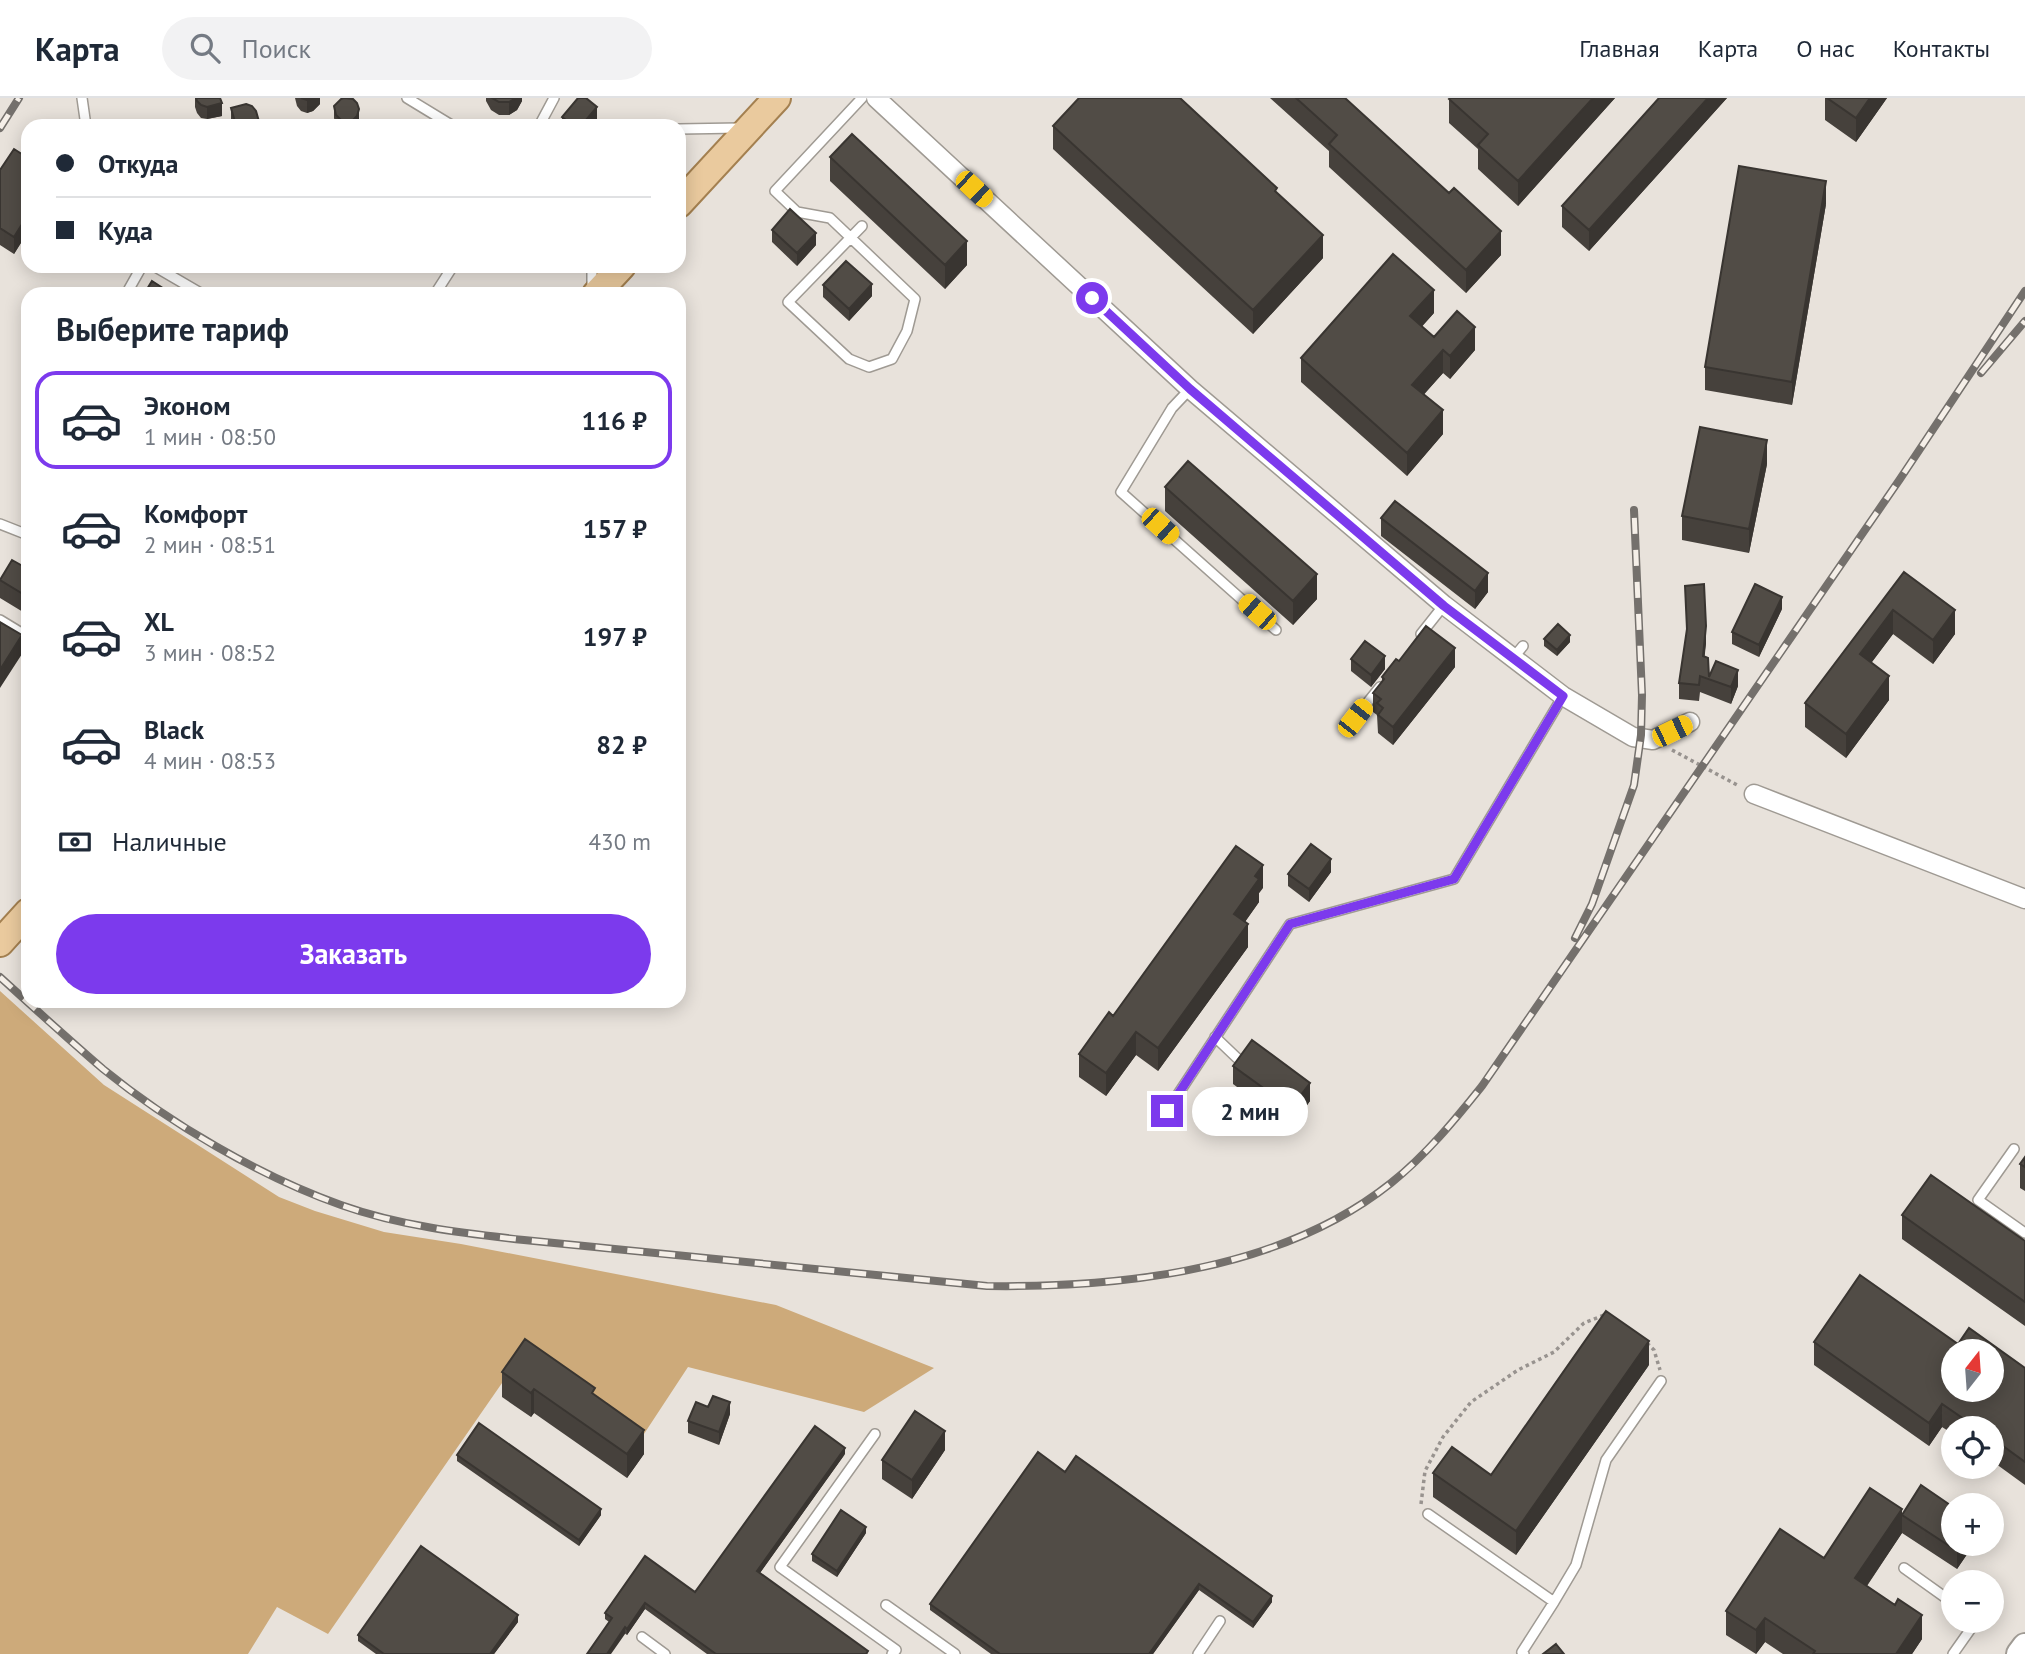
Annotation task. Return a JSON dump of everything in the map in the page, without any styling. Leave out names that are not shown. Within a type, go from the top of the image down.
[{"type":"main road","points":[[686,196],[777,98]]},
{"type":"main road","points":[[601,287],[615,273]]},
{"type":"main road","points":[[0,943],[21,920]]},
{"type":"main road","points":[[2019,1654],[2025,1646]]},
{"type":"street","points":[[876,98],[1190,389],[1444,606],[1518,652],[1563,696],[1633,737],[1653,740],[1690,722]]},
{"type":"street","points":[[1754,794],[2025,899]]},
{"type":"lane","points":[[82,98],[85,119]]},
{"type":"lane","points":[[407,98],[442,119]]},
{"type":"lane","points":[[543,119],[554,98]]},
{"type":"lane","points":[[862,98],[775,191],[797,212],[830,218],[851,238],[915,299],[907,331],[892,359],[869,367],[849,359],[788,302],[851,238],[862,226]]},
{"type":"lane","points":[[686,129],[749,128]]},
{"type":"lane","points":[[166,273],[190,287]]},
{"type":"lane","points":[[1190,389],[1172,408],[1121,492],[1276,630]]},
{"type":"lane","points":[[0,524],[21,532]]},
{"type":"lane","points":[[1412,646],[1444,606]]},
{"type":"lane","points":[[0,620],[21,633]]},
{"type":"lane","points":[[1355,718],[1387,677]]},
{"type":"lane","points":[[1167,1111],[1290,924],[1454,879],[1563,696]]},
{"type":"lane","points":[[1215,1037],[1237,1058]]},
{"type":"lane","points":[[2014,1149],[1978,1200],[2025,1233]]},
{"type":"lane","points":[[1524,1654],[1522,1652],[1576,1565],[1606,1460],[1661,1381]]},
{"type":"lane","points":[[875,1434],[780,1567],[896,1650],[892,1654]]},
{"type":"lane","points":[[1428,1514],[1554,1602]]},
{"type":"lane","points":[[1904,1568],[1941,1594]]},
{"type":"lane","points":[[886,1605],[955,1654]]},
{"type":"lane","points":[[1199,1654],[1220,1621]]},
{"type":"lane","points":[[1953,1654],[1968,1633]]},
{"type":"lane","points":[[642,1637],[664,1654]]},
{"type":"path","points":[[1653,740],[1754,794]]},
{"type":"path","points":[[1428,1514],[1421,1506],[1425,1471],[1443,1437],[1471,1402],[1518,1370],[1553,1352],[1584,1324],[1604,1315],[1613,1320]]},
{"type":"path","points":[[1639,1336],[1654,1350],[1661,1381]]},
{"type":"shaded area","points":[[0,991],[104,1085],[279,1197],[384,1232],[461,1244],[776,1305],[934,1368],[864,1412],[688,1367],[642,1437],[520,1357],[328,1634],[277,1607],[248,1654],[0,1654]]},
{"type":"building","points":[[196,98],[220,98],[222,103],[207,107],[201,105]]},
{"type":"building","points":[[492,98],[516,98],[509,102],[499,102]]},
{"type":"building","points":[[578,98],[586,98],[597,107],[587,119],[562,117]]},
{"type":"building","points":[[1079,98],[1180,98],[1277,188],[1275,191],[1323,235],[1253,310],[1053,126]]},
{"type":"building","points":[[1296,98],[1345,98],[1449,193],[1454,188],[1501,231],[1466,270],[1329,144],[1337,135]]},
{"type":"building","points":[[1450,98],[1593,98],[1518,181],[1478,145],[1488,134]]},
{"type":"building","points":[[1659,98],[1708,98],[1589,230],[1562,206]]},
{"type":"building","points":[[1827,98],[1870,98],[1856,118]]},
{"type":"building","points":[[341,99],[353,99],[357,103],[359,109],[354,119],[340,119],[336,115],[334,106]]},
{"type":"building","points":[[246,104],[252,106],[258,119],[234,119],[231,108]]},
{"type":"building","points":[[852,134],[967,241],[945,265],[830,157]]},
{"type":"building","points":[[14,149],[21,154],[21,226],[14,237],[0,228],[0,170]]},
{"type":"building","points":[[1739,166],[1826,181],[1792,382],[1705,367]]},
{"type":"building","points":[[790,209],[816,233],[797,253],[772,230]]},
{"type":"building","points":[[1393,254],[1434,290],[1410,316],[1434,337],[1457,311],[1475,327],[1450,356],[1443,350],[1412,385],[1443,410],[1407,453],[1301,358]]},
{"type":"building","points":[[846,261],[872,284],[849,309],[823,285]]},
{"type":"building","points":[[152,281],[161,287],[148,287]]},
{"type":"building","points":[[1700,427],[1767,440],[1749,529],[1682,516]]},
{"type":"building","points":[[1188,461],[1317,574],[1293,601],[1165,487]]},
{"type":"building","points":[[1395,501],[1488,573],[1475,591],[1381,518]]},
{"type":"building","points":[[12,560],[21,565],[21,593],[0,580]]},
{"type":"building","points":[[1904,572],[1955,610],[1933,640],[1893,610],[1860,654],[1889,676],[1846,734],[1805,703]]},
{"type":"building","points":[[1704,584],[1706,626],[1703,656],[1708,658],[1709,677],[1716,661],[1738,670],[1731,687],[1700,676],[1699,685],[1679,683],[1687,629],[1685,586]]},
{"type":"building","points":[[1755,584],[1782,597],[1759,645],[1732,632]]},
{"type":"building","points":[[0,622],[21,637],[0,670]]},
{"type":"building","points":[[1558,624],[1570,635],[1557,650],[1544,639]]},
{"type":"building","points":[[1426,626],[1455,648],[1393,727],[1378,715],[1383,708],[1377,703],[1381,699],[1373,693],[1396,659],[1399,661]]},
{"type":"building","points":[[1365,641],[1385,656],[1371,675],[1351,659]]},
{"type":"building","points":[[1311,844],[1331,859],[1309,889],[1288,874]]},
{"type":"building","points":[[1236,846],[1263,865],[1255,876],[1259,879],[1234,914],[1248,924],[1158,1048],[1136,1032],[1106,1073],[1079,1054],[1109,1012],[1113,1016]]},
{"type":"building","points":[[1252,1040],[1310,1083],[1291,1108],[1233,1066]]},
{"type":"building","points":[[1931,1175],[2025,1241],[2025,1302],[1902,1215]]},
{"type":"building","points":[[1860,1275],[1951,1339],[1941,1339],[1941,1402],[2004,1402],[2004,1353],[2025,1368],[2025,1462],[2004,1447],[2004,1416],[1960,1416],[1942,1404],[1929,1423],[1814,1342]]},
{"type":"building","points":[[1606,1311],[1649,1341],[1516,1531],[1433,1473],[1452,1447],[1491,1475]]},
{"type":"building","points":[[1969,1328],[1984,1339],[1961,1339]]},
{"type":"building","points":[[525,1339],[595,1388],[592,1393],[644,1430],[627,1454],[534,1389],[531,1393],[502,1372]]},
{"type":"building","points":[[713,1396],[730,1402],[719,1432],[688,1421],[696,1402],[708,1407]]},
{"type":"building","points":[[915,1411],[945,1431],[912,1480],[882,1460]]},
{"type":"building","points":[[479,1423],[601,1509],[579,1540],[457,1455]]},
{"type":"building","points":[[815,1426],[845,1448],[757,1571],[868,1651],[866,1654],[716,1654],[645,1603],[607,1654],[587,1654],[612,1618],[605,1613],[645,1556],[695,1592]]},
{"type":"building","points":[[1038,1452],[1065,1472],[1076,1456],[1272,1596],[1253,1622],[1199,1584],[1149,1654],[1000,1654],[930,1604]]},
{"type":"building","points":[[1921,1485],[1941,1499],[1941,1541],[1902,1515]]},
{"type":"building","points":[[1870,1488],[1902,1509],[1855,1578],[1895,1605],[1898,1599],[1922,1615],[1896,1654],[1813,1654],[1815,1651],[1765,1618],[1756,1630],[1726,1611],[1780,1529],[1824,1558]]},
{"type":"building","points":[[841,1510],[866,1527],[837,1571],[812,1554]]},
{"type":"building","points":[[421,1546],[518,1615],[490,1654],[384,1654],[358,1635]]},
{"type":"building","points":[[1556,1644],[1564,1654],[1543,1654]]},
{"type":"railway","points":[[0,128],[19,98]]},
{"type":"railway","points":[[34,1008],[129,1089],[217,1147],[279,1180],[341,1205],[408,1223],[524,1240],[987,1286],[1092,1283],[1145,1277],[1199,1268],[1251,1254],[1301,1236],[1348,1212],[1391,1183],[1428,1149],[1482,1086],[1900,479],[2025,291]]},
{"type":"railway","points":[[1981,373],[2025,321]]},
{"type":"railway","points":[[1575,938],[1592,904],[1634,785],[1641,735],[1642,695],[1634,510]]},
{"type":"railway","points":[[0,977],[21,996]]},
{"type":"route","points":[[1092,298],[1190,389],[1444,606],[1563,696],[1454,879],[1290,924],[1167,1111]]}]
